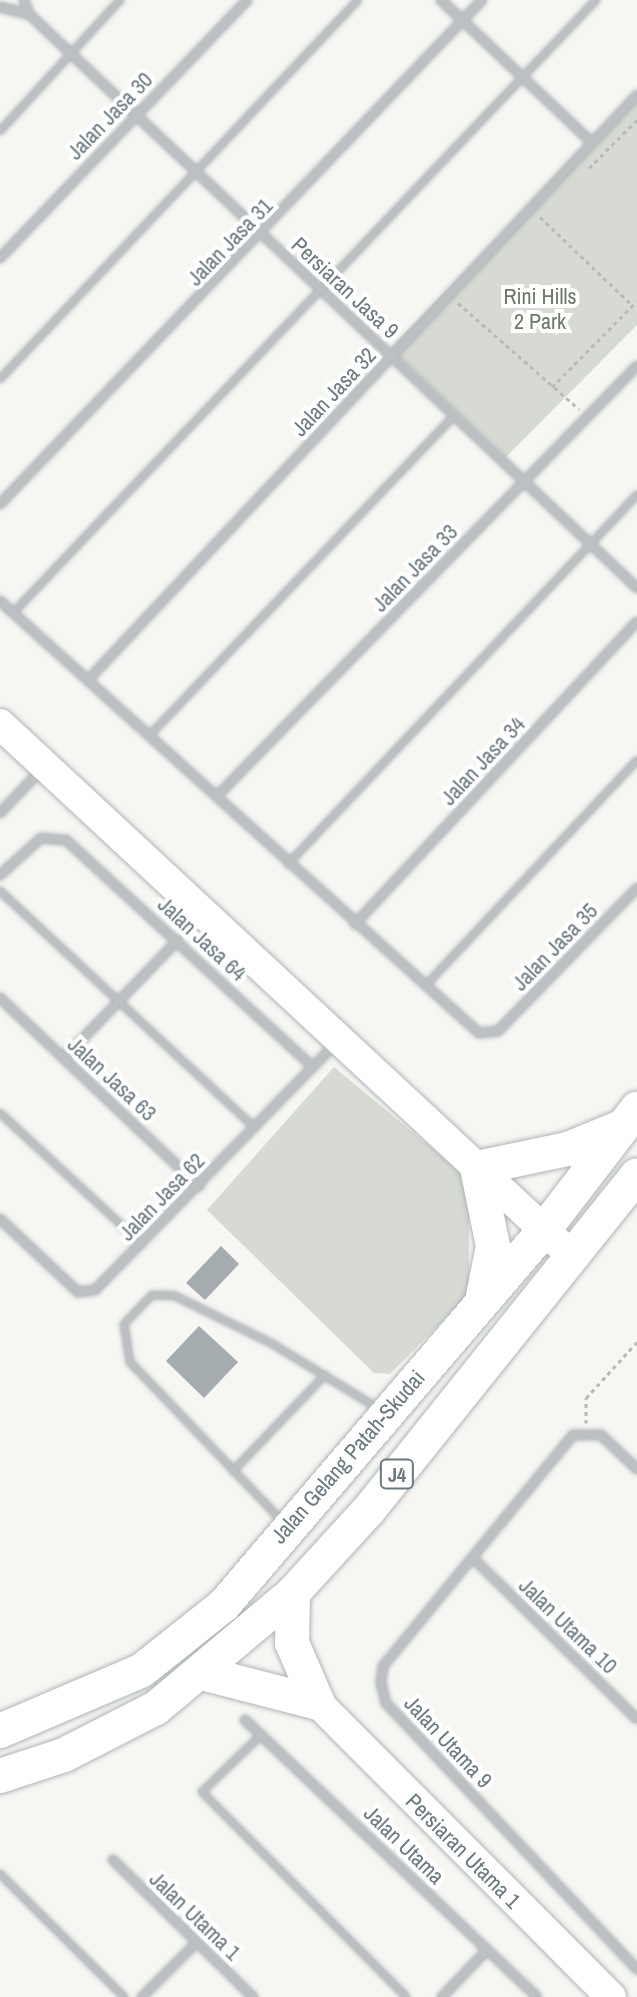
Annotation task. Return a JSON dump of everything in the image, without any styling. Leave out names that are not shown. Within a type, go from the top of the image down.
[{"type":"main road","points":[[481,1304],[493,1246],[477,1168],[568,1149],[630,1117]]},
{"type":"main road","name":"Jalan Gelang Patah-Skudai","points":[[0,1731],[141,1671],[188,1638],[224,1605],[287,1527],[544,1230],[630,1117]]},
{"type":"main road","name":"Jalan Gelang Patah-Skudai","points":[[0,1776],[64,1755],[156,1708],[202,1673],[293,1593],[368,1511],[570,1254],[637,1175]]},
{"type":"main road","points":[[293,1593],[292,1643],[318,1703]]},
{"type":"main road","points":[[202,1673],[318,1703]]},
{"type":"street","points":[[0,8],[10,0]]},
{"type":"street","name":"Persiaran Jasa 9","points":[[24,0],[29,14],[637,588]]},
{"type":"street","name":"Jalan Jasa 30","points":[[0,258],[247,0]]},
{"type":"street","points":[[441,0],[522,73],[592,143]]},
{"type":"street","name":"Jalan Jasa 31","points":[[0,504],[263,235],[482,0]]},
{"type":"street","points":[[0,8],[29,14]]},
{"type":"street","name":"Jalan Jasa 32","points":[[89,679],[637,95]]},
{"type":"street","name":"Jalan Jasa 33","points":[[219,794],[637,366]]},
{"type":"street","points":[[0,601],[219,794],[288,864],[426,985]]},
{"type":"street","name":"Jalan Jasa 34","points":[[355,924],[637,622]]},
{"type":"street","points":[[0,724],[570,1254]]},
{"type":"street","points":[[0,813],[45,766]]},
{"type":"street","name":"Jalan Jasa 64","points":[[0,875],[41,838],[66,840],[312,1066]]},
{"type":"street","name":"Jalan Jasa 35","points":[[426,985],[479,1033],[498,1031],[637,888]]},
{"type":"street","points":[[64,1058],[178,940]]},
{"type":"street","name":"Jalan Jasa 63","points":[[0,998],[199,1186]]},
{"type":"street","name":"Jalan Jasa 62","points":[[0,1219],[78,1292],[95,1290],[340,1038]]},
{"type":"street","points":[[586,1431],[601,1435],[637,1469]]},
{"type":"street","name":"Jalan Utama 9","points":[[586,1431],[573,1435],[383,1666],[386,1703],[637,1969]]},
{"type":"street","name":"Jalan Utama 10","points":[[474,1559],[637,1719]]},
{"type":"street","name":"Persiaran Utama 1","points":[[318,1703],[611,1997]]},
{"type":"street","name":"Jalan Utama","points":[[245,1720],[537,1997]]},
{"type":"street","name":"Jalan Utama 1","points":[[113,1860],[253,1997]]},
{"type":"street","points":[[142,1997],[196,1943]]},
{"type":"street","points":[[442,1997],[487,1950]]},
{"type":"lane","points":[[0,131],[120,0]]},
{"type":"lane","points":[[0,379],[199,175],[358,0]]},
{"type":"lane","points":[[13,613],[324,292],[522,73],[596,0]]},
{"type":"lane","points":[[150,735],[454,416]]},
{"type":"lane","points":[[288,864],[637,495]]},
{"type":"lane","points":[[426,985],[637,760]]},
{"type":"lane","points":[[0,891],[255,1128]]},
{"type":"lane","points":[[0,1113],[142,1244]]},
{"type":"lane","points":[[287,1527],[130,1362],[124,1324],[152,1295],[175,1296],[325,1375],[385,1413]]},
{"type":"lane","points":[[233,1471],[325,1375]]},
{"type":"lane","points":[[262,1734],[202,1792],[406,1997]]},
{"type":"lane","points":[[0,1874],[124,1997]]},
{"type":"path","points":[[583,174],[637,120]]},
{"type":"path","points":[[529,228],[551,207]]},
{"type":"path","points":[[540,217],[633,306]]},
{"type":"path","points":[[466,291],[456,301],[588,417]]},
{"type":"path","points":[[552,387],[637,301]]},
{"type":"path","points":[[586,1431],[586,1398],[637,1342]]},
{"type":"green space","name":"Rini Hills 2 Park","points":[[637,96],[637,325],[506,457],[390,348]]},
{"type":"green space","points":[[334,1067],[469,1179],[469,1294],[390,1374],[374,1373],[207,1210]]},
{"type":"building","points":[[221,1246],[239,1264],[205,1300],[186,1283]]},
{"type":"building","points":[[199,1326],[238,1362],[204,1398],[166,1361]]}]
